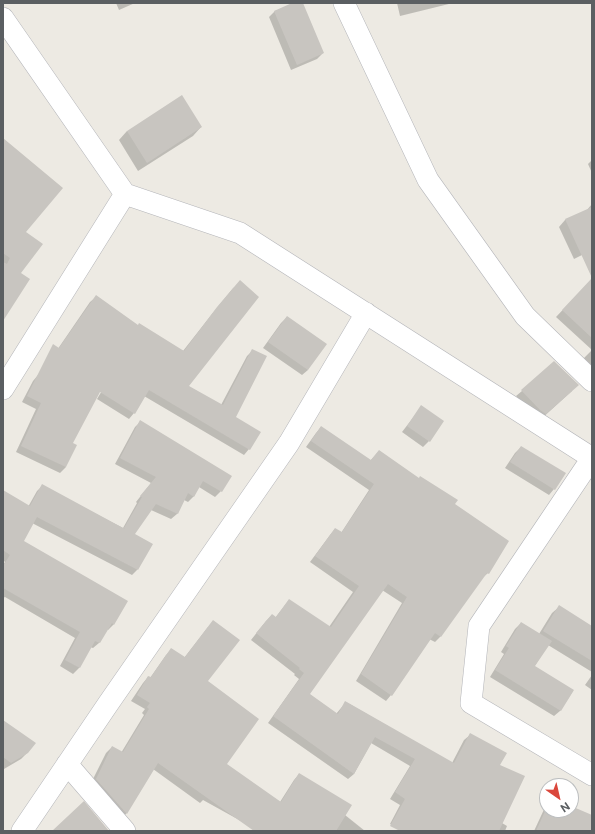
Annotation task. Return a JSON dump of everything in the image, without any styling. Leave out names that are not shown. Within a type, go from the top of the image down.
[{"type":"street","points":[[344,3],[428,180],[525,316],[592,381]]},
{"type":"street","points":[[3,18],[125,194],[240,234],[592,458],[479,626],[472,703],[592,775]]},
{"type":"street","points":[[3,388],[125,194]]},
{"type":"street","points":[[22,831],[290,443],[366,313]]},
{"type":"street","points":[[67,764],[125,831]]},
{"type":"building","points":[[292,3],[303,3],[324,53],[297,65],[274,11]]},
{"type":"building","points":[[182,95],[202,127],[147,163],[127,131]]},
{"type":"building","points":[[3,138],[63,188],[26,232],[43,244],[21,273],[30,279],[3,321],[3,262],[7,264],[10,258],[3,253]]},
{"type":"building","points":[[592,207],[592,278],[565,219]]},
{"type":"building","points":[[592,278],[592,338],[562,310]]},
{"type":"building","points":[[240,280],[259,297],[189,386],[223,405],[252,349],[267,356],[236,417],[261,432],[250,450],[149,390],[135,414],[100,392],[73,443],[77,445],[66,467],[21,446],[41,403],[27,396],[53,344],[59,348],[96,295],[138,325],[139,323],[184,351],[217,307]]},
{"type":"building","points":[[287,316],[327,344],[308,370],[268,342]]},
{"type":"building","points":[[554,361],[579,385],[546,414],[540,410],[521,390]]},
{"type":"building","points":[[421,405],[444,421],[430,442],[407,426]]},
{"type":"building","points":[[140,420],[232,476],[222,492],[203,481],[194,497],[188,493],[178,514],[156,504],[135,534],[153,544],[138,570],[37,517],[24,541],[128,601],[114,625],[112,623],[100,643],[95,641],[80,668],[65,660],[80,632],[3,588],[3,566],[10,555],[3,550],[3,490],[30,506],[42,484],[125,529],[124,528],[142,497],[140,496],[156,477],[120,458]]},
{"type":"building","points":[[321,426],[371,460],[379,450],[419,478],[420,476],[458,500],[455,504],[509,541],[489,574],[487,573],[441,637],[435,633],[392,696],[361,674],[407,597],[388,584],[310,694],[338,714],[345,701],[454,763],[470,733],[507,753],[500,765],[525,776],[499,831],[400,831],[390,826],[405,799],[395,792],[415,759],[375,737],[354,774],[273,716],[304,673],[299,669],[300,668],[256,633],[272,614],[276,617],[289,599],[331,627],[359,586],[315,556],[335,528],[342,532],[374,484],[311,441]]},
{"type":"building","points":[[521,446],[566,473],[555,490],[510,462]]},
{"type":"building","points":[[559,605],[592,626],[592,661],[543,631]]},
{"type":"building","points":[[213,620],[240,640],[208,681],[259,719],[227,764],[281,802],[299,773],[352,805],[336,831],[254,831],[158,763],[127,814],[96,779],[112,746],[123,752],[149,709],[147,707],[150,703],[137,695],[148,676],[151,677],[171,648],[185,657]]},
{"type":"building","points":[[521,622],[552,641],[535,666],[574,690],[561,711],[495,670],[509,648],[506,646]]},
{"type":"building","points":[[3,720],[36,743],[28,753],[11,763],[3,757]]},
{"type":"building","points":[[84,801],[109,831],[52,831]]},
{"type":"building","points":[[579,809],[592,815],[592,831],[536,831],[542,818],[579,818]]}]
